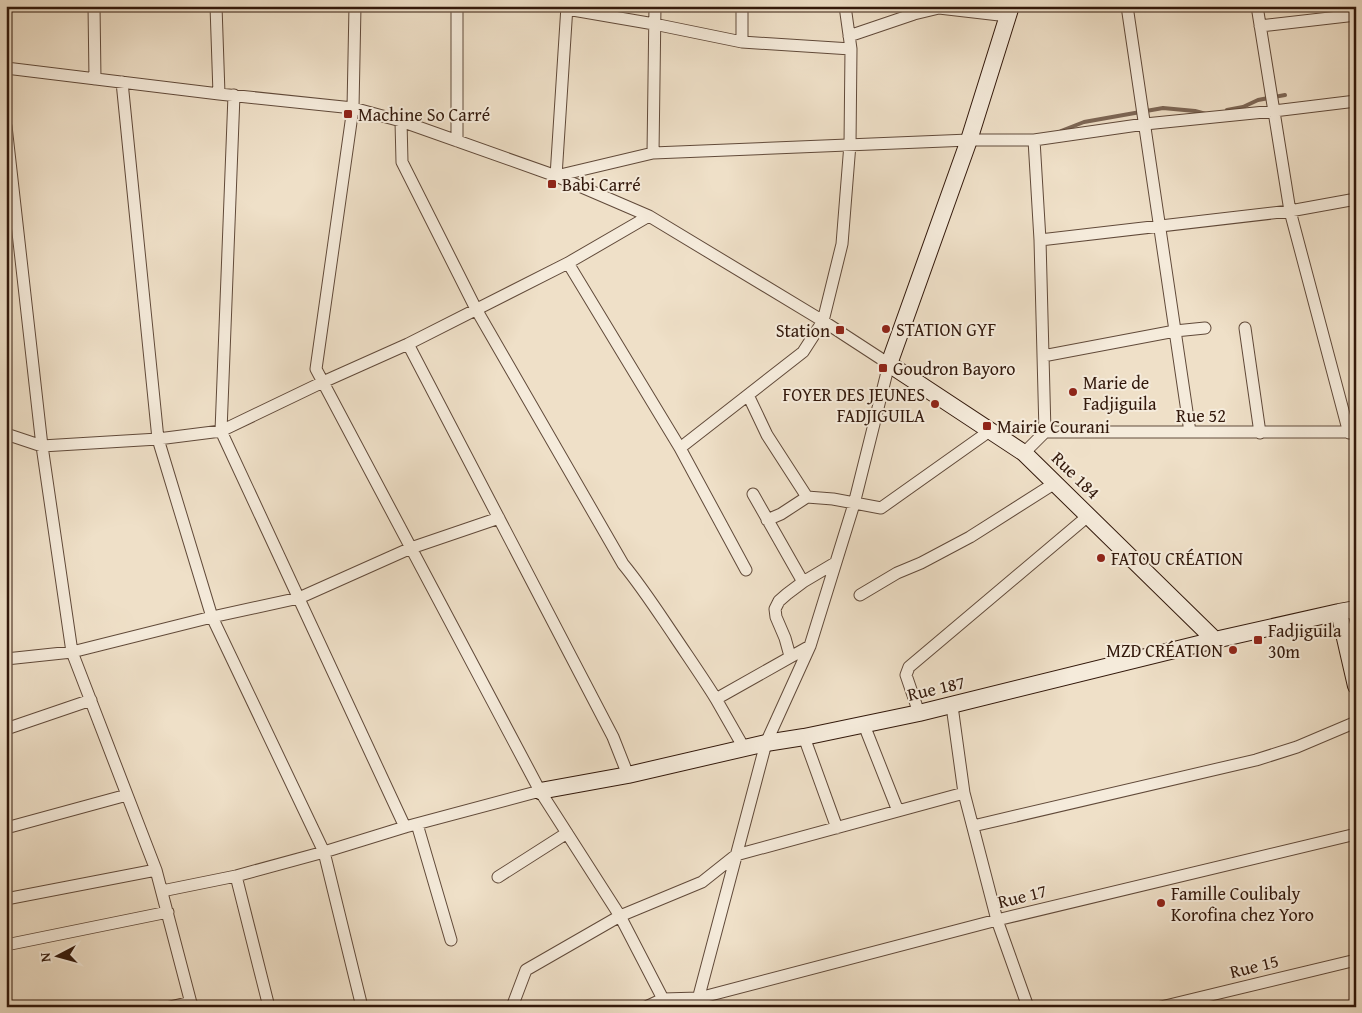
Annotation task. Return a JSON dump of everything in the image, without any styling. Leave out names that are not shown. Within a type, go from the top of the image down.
[{"type":"street","points":[[94,6],[95,78]]},
{"type":"street","points":[[216,6],[219,94]]},
{"type":"street","points":[[355,6],[354,108],[316,370],[540,791],[620,916],[664,1003],[646,1007]]},
{"type":"street","points":[[457,6],[457,141]]},
{"type":"street","points":[[652,153],[655,6]]},
{"type":"street","points":[[742,6],[742,42]]},
{"type":"street","points":[[680,448],[803,352],[823,321],[842,244],[850,144],[851,49],[845,6]]},
{"type":"street","points":[[1127,6],[1190,432]]},
{"type":"street","points":[[1257,6],[1290,211],[1353,433]]},
{"type":"street","points":[[556,176],[567,7],[742,42],[851,49]]},
{"type":"street","points":[[697,1002],[766,743],[810,646],[854,504],[889,364],[969,140],[1010,11],[939,8],[914,14],[849,36]]},
{"type":"street","points":[[1260,26],[1356,15]]},
{"type":"street","points":[[6,68],[219,94],[354,108],[401,121],[556,176],[649,216],[823,321],[889,364]]},
{"type":"street","points":[[122,82],[158,439],[212,617],[324,852],[362,1007]]},
{"type":"street","points":[[234,95],[221,431],[299,598],[411,826],[452,940]]},
{"type":"street","points":[[556,176],[652,153],[850,144],[1034,140],[1144,124],[1356,101]]},
{"type":"street","points":[[401,121],[402,162],[476,309],[623,564],[638,582],[700,673],[744,748]]},
{"type":"street","points":[[6,126],[42,446],[72,652],[156,870],[168,912],[191,1005],[170,1007]]},
{"type":"street","points":[[1024,453],[1045,432],[1040,240],[1034,140]]},
{"type":"street","points":[[1040,240],[1290,211],[1356,199]]},
{"type":"street","points":[[6,434],[42,446],[158,439],[221,431],[408,344],[568,262],[649,216]]},
{"type":"street","points":[[568,262],[680,448],[746,570]]},
{"type":"street","points":[[1043,356],[1205,328]]},
{"type":"street","points":[[1245,328],[1260,433]]},
{"type":"street","points":[[408,344],[613,737],[628,775]]},
{"type":"street","name":"Rue 184","points":[[889,364],[1024,453],[1215,640]]},
{"type":"street","points":[[748,395],[767,435],[807,497]]},
{"type":"street","points":[[767,520],[781,514],[807,497],[833,499],[881,508],[990,430]]},
{"type":"street","name":"Rue 52","points":[[1045,432],[1353,433]]},
{"type":"street","points":[[860,595],[970,536],[1055,483]]},
{"type":"street","points":[[753,494],[802,582]]},
{"type":"street","points":[[919,714],[906,675],[909,667],[1088,516]]},
{"type":"street","points":[[6,659],[72,652],[212,617],[299,598],[411,548],[499,518]]},
{"type":"street","points":[[790,656],[776,617],[779,601],[802,582],[835,563]]},
{"type":"street","name":"Rue 187","points":[[540,791],[628,775],[766,743],[919,714],[1215,640],[1356,608]]},
{"type":"street","points":[[1339,612],[1356,686]]},
{"type":"street","points":[[716,699],[810,646]]},
{"type":"street","points":[[6,729],[91,700]]},
{"type":"street","points":[[952,706],[964,793],[997,920],[1028,1007]]},
{"type":"street","points":[[973,826],[1256,760],[1297,747],[1356,722]]},
{"type":"street","points":[[864,725],[898,811]]},
{"type":"street","points":[[804,737],[837,828]]},
{"type":"street","points":[[162,891],[236,876],[540,791]]},
{"type":"street","points":[[512,1007],[526,970],[620,916],[702,882],[736,855],[964,793]]},
{"type":"street","points":[[6,828],[127,794]]},
{"type":"street","points":[[498,877],[567,833]]},
{"type":"street","name":"Rue 17","points":[[664,1003],[697,1002],[997,920],[1356,834]]},
{"type":"street","points":[[6,900],[156,870]]},
{"type":"street","points":[[236,876],[269,1007]]},
{"type":"street","points":[[6,945],[168,912]]},
{"type":"street","name":"Rue 15","points":[[1161,1007],[1356,960]]},
{"type":"waterway","points":[[1227,110],[1243,107],[1258,100],[1285,95]]},
{"type":"waterway","points":[[1061,131],[1084,122],[1163,108],[1206,114]]},
{"type":"place","name":"Machine So Carré","points":[[348,114]]},
{"type":"place","name":"Babi Carré","points":[[552,184]]},
{"type":"place","name":"STATION GYF","points":[[886,329]]},
{"type":"place","name":"Station","points":[[840,330]]},
{"type":"place","name":"Goudron Bayoro","points":[[883,368]]},
{"type":"place","name":"Marie de Fadjiguila","points":[[1073,392]]},
{"type":"place","name":"FOYER DES JEUNES FADJIGUILA","points":[[935,404]]},
{"type":"place","name":"Mairie Courani","points":[[987,426]]},
{"type":"place","name":"FATOU CRÉATION","points":[[1101,558]]},
{"type":"place","name":"Fadjiguila 30m","points":[[1258,640]]},
{"type":"place","name":"MZD CRÉATION","points":[[1233,650]]},
{"type":"place","name":"Famille Coulibaly Korofina chez Yoro","points":[[1161,903]]}]
